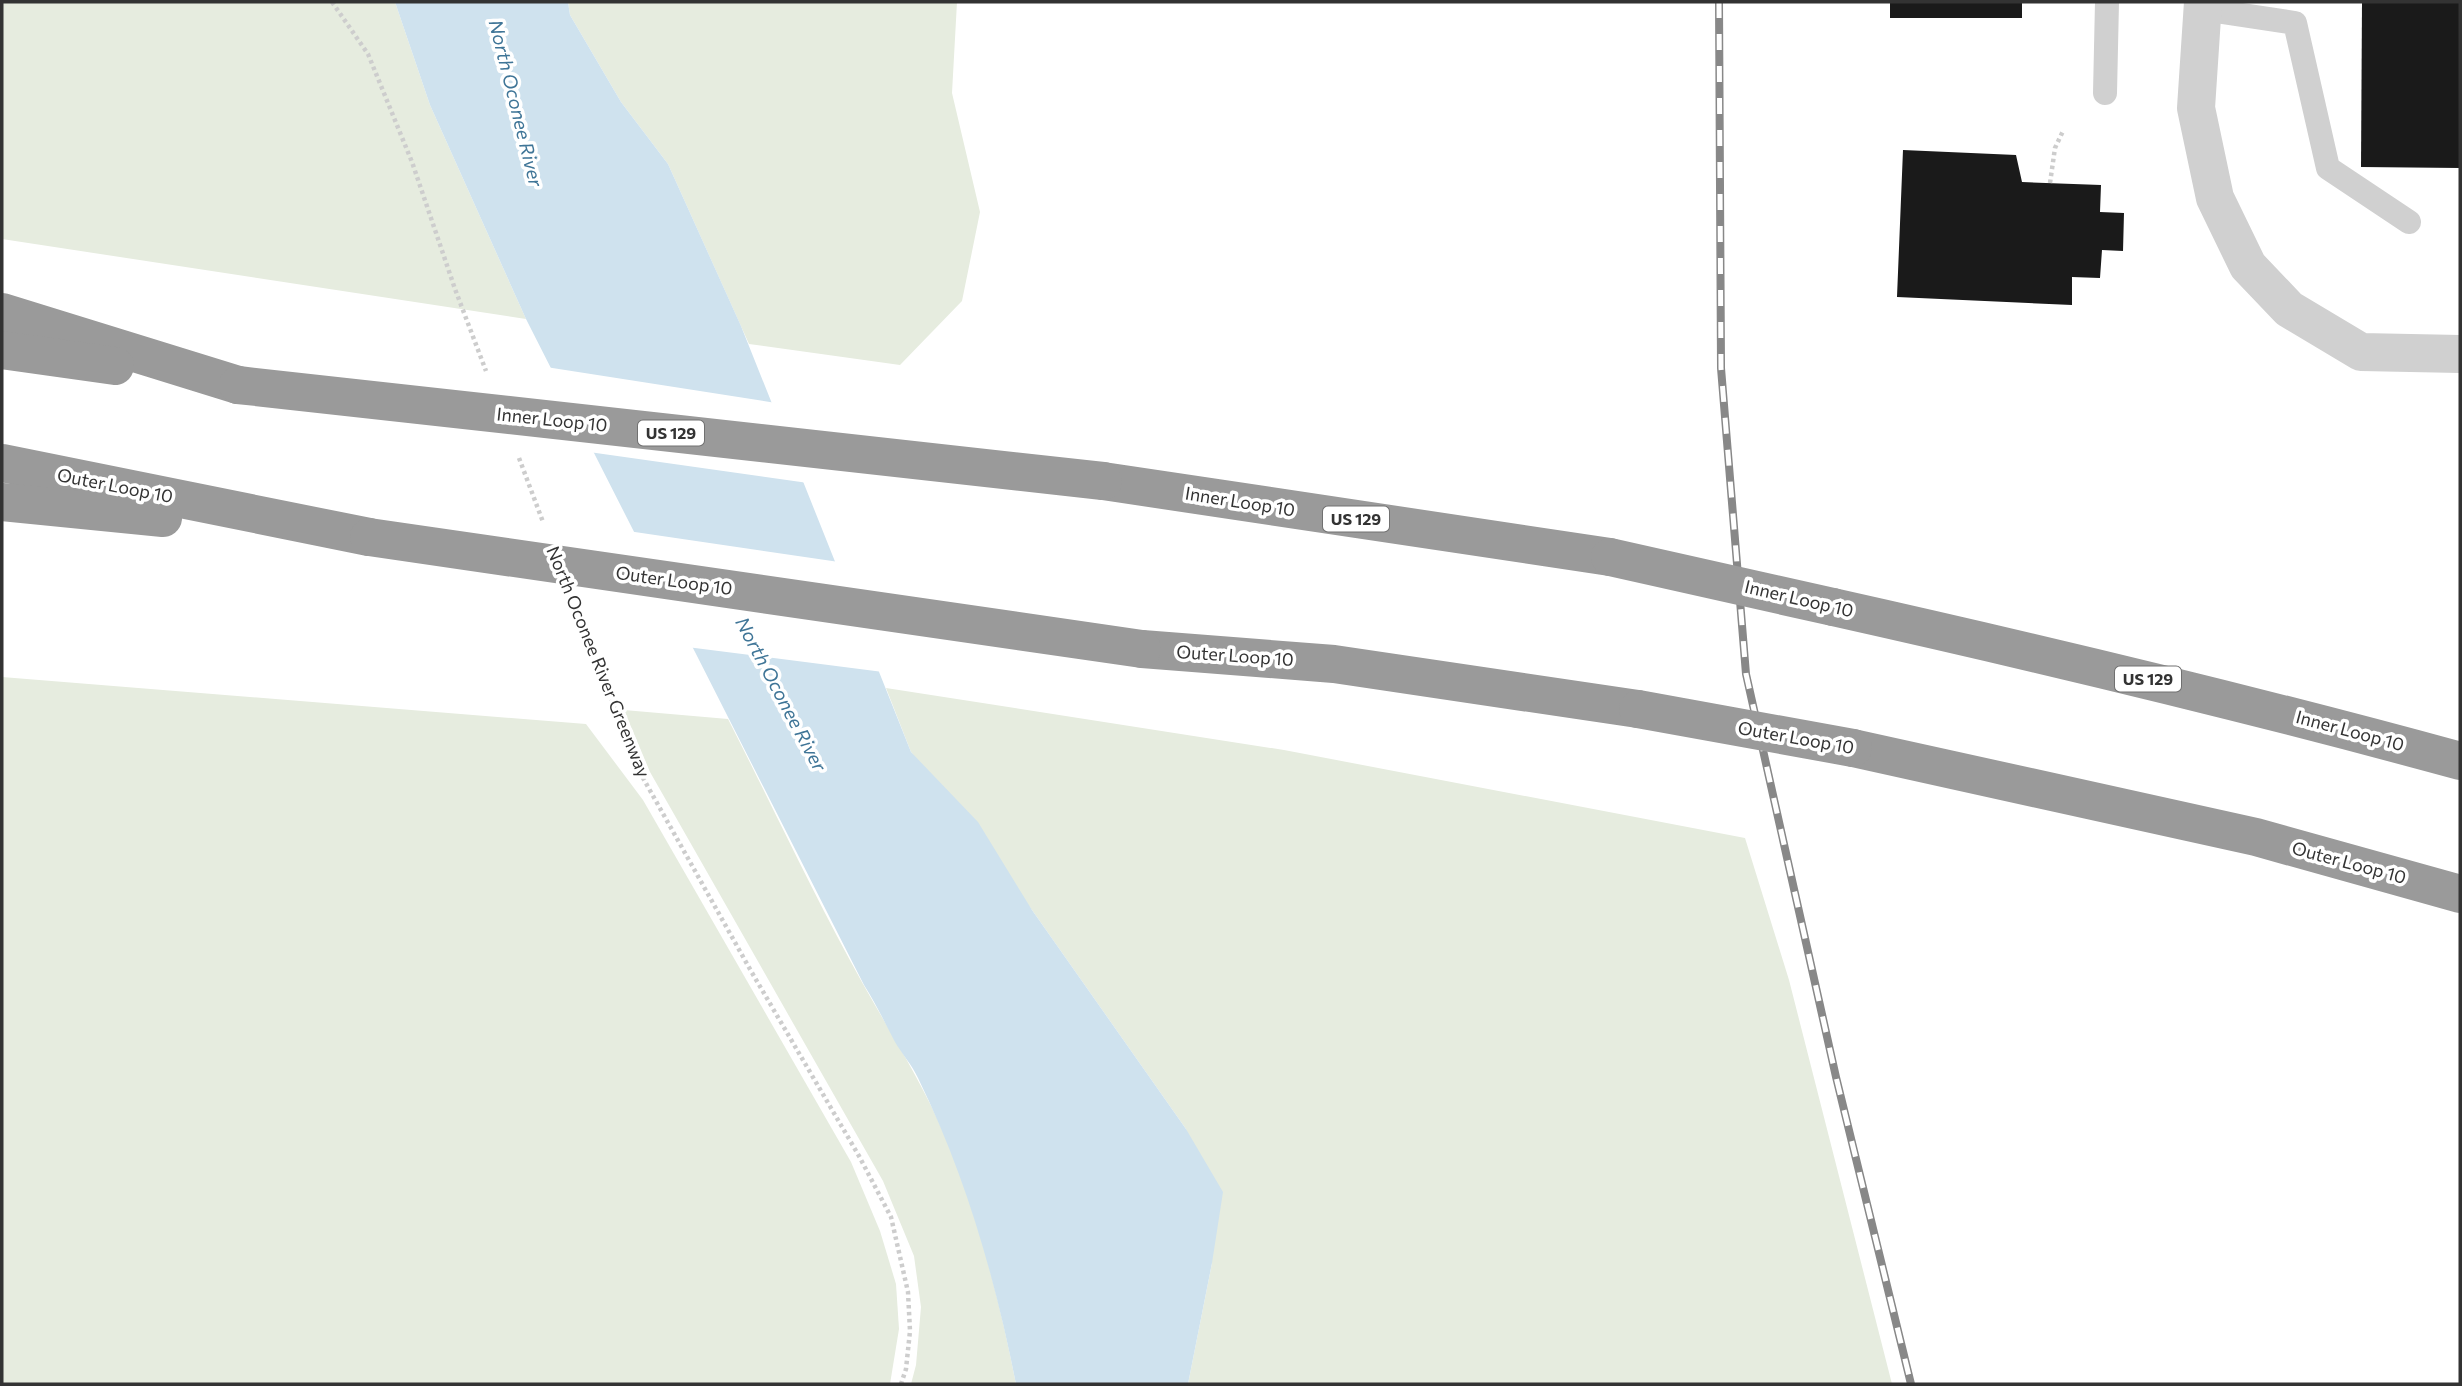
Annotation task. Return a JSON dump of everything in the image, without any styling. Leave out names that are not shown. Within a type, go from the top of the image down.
[{"type":"highway","points":[[2,312],[238,385]]},
{"type":"highway","name":"Inner Loop 10","points":[[2,350],[238,385],[1103,481],[1610,557],[2087,664],[2460,761]]},
{"type":"highway","name":"Outer Loop 10","points":[[2,463],[369,537],[1142,649],[1334,664],[1638,709],[1853,748],[2256,838],[2460,894]]},
{"type":"highway","points":[[2,502],[369,537]]},
{"type":"street","points":[[2202,5],[2196,108],[2216,198],[2248,266],[2289,309],[2361,352],[2460,354]]},
{"type":"lane","points":[[2105,93],[2108,2]]},
{"type":"lane","points":[[2202,5],[2295,23],[2328,168],[2409,222]]},
{"type":"path","points":[[332,2],[368,54],[412,162],[489,380]]},
{"type":"path","points":[[2050,183],[2055,148],[2063,131]]},
{"type":"path","name":"North Oconee River Greenway","points":[[514,446],[544,524]]},
{"type":"path","name":"North Oconee River Greenway","points":[[573,602],[638,769],[859,1156],[891,1217],[908,1292],[910,1331],[906,1369],[901,1384]]},
{"type":"shaded area","points":[[2,2],[395,2],[430,105],[526,319],[2,239]]},
{"type":"shaded area","points":[[568,2],[957,2],[952,93],[980,212],[962,301],[900,365],[749,344],[668,164],[621,102],[570,15]]},
{"type":"shaded area","points":[[2,677],[586,724],[643,800],[851,1162],[880,1231],[896,1284],[899,1329],[890,1384],[2,1384]]},
{"type":"shaded area","points":[[886,688],[1284,750],[1745,838],[1789,980],[1892,1384],[1188,1384],[1212,1263],[1186,1129],[1032,910],[911,752]]},
{"type":"shaded area","points":[[624,710],[728,719],[828,919],[916,1077],[944,1134],[986,1257],[1016,1384],[911,1384],[916,1365],[921,1307],[914,1256],[883,1181],[650,772]]},
{"type":"water","name":"North Oconee River","points":[[395,2],[568,2],[570,15],[621,102],[668,164],[741,326],[911,752],[978,822],[1032,910],[1186,1129],[1223,1192],[1188,1384],[1016,1384],[999,1305],[977,1228],[951,1152],[935,1115],[916,1073],[895,1042],[864,985],[526,319],[430,105]]},
{"type":"pier","points":[[546,367],[776,403],[808,483],[589,452]]},
{"type":"pier","points":[[628,531],[839,562],[883,672],[687,647]]},
{"type":"building","points":[[1890,2],[2022,2],[2022,18],[1890,18]]},
{"type":"building","points":[[2362,2],[2460,2],[2460,168],[2361,167]]},
{"type":"building","points":[[1903,150],[2016,155],[2022,182],[2101,185],[2100,212],[2124,213],[2123,251],[2102,250],[2100,278],[2072,277],[2072,305],[1897,297]]},
{"type":"railway","points":[[1719,2],[1721,368],[1746,674],[1836,1077],[1911,1384]]}]
